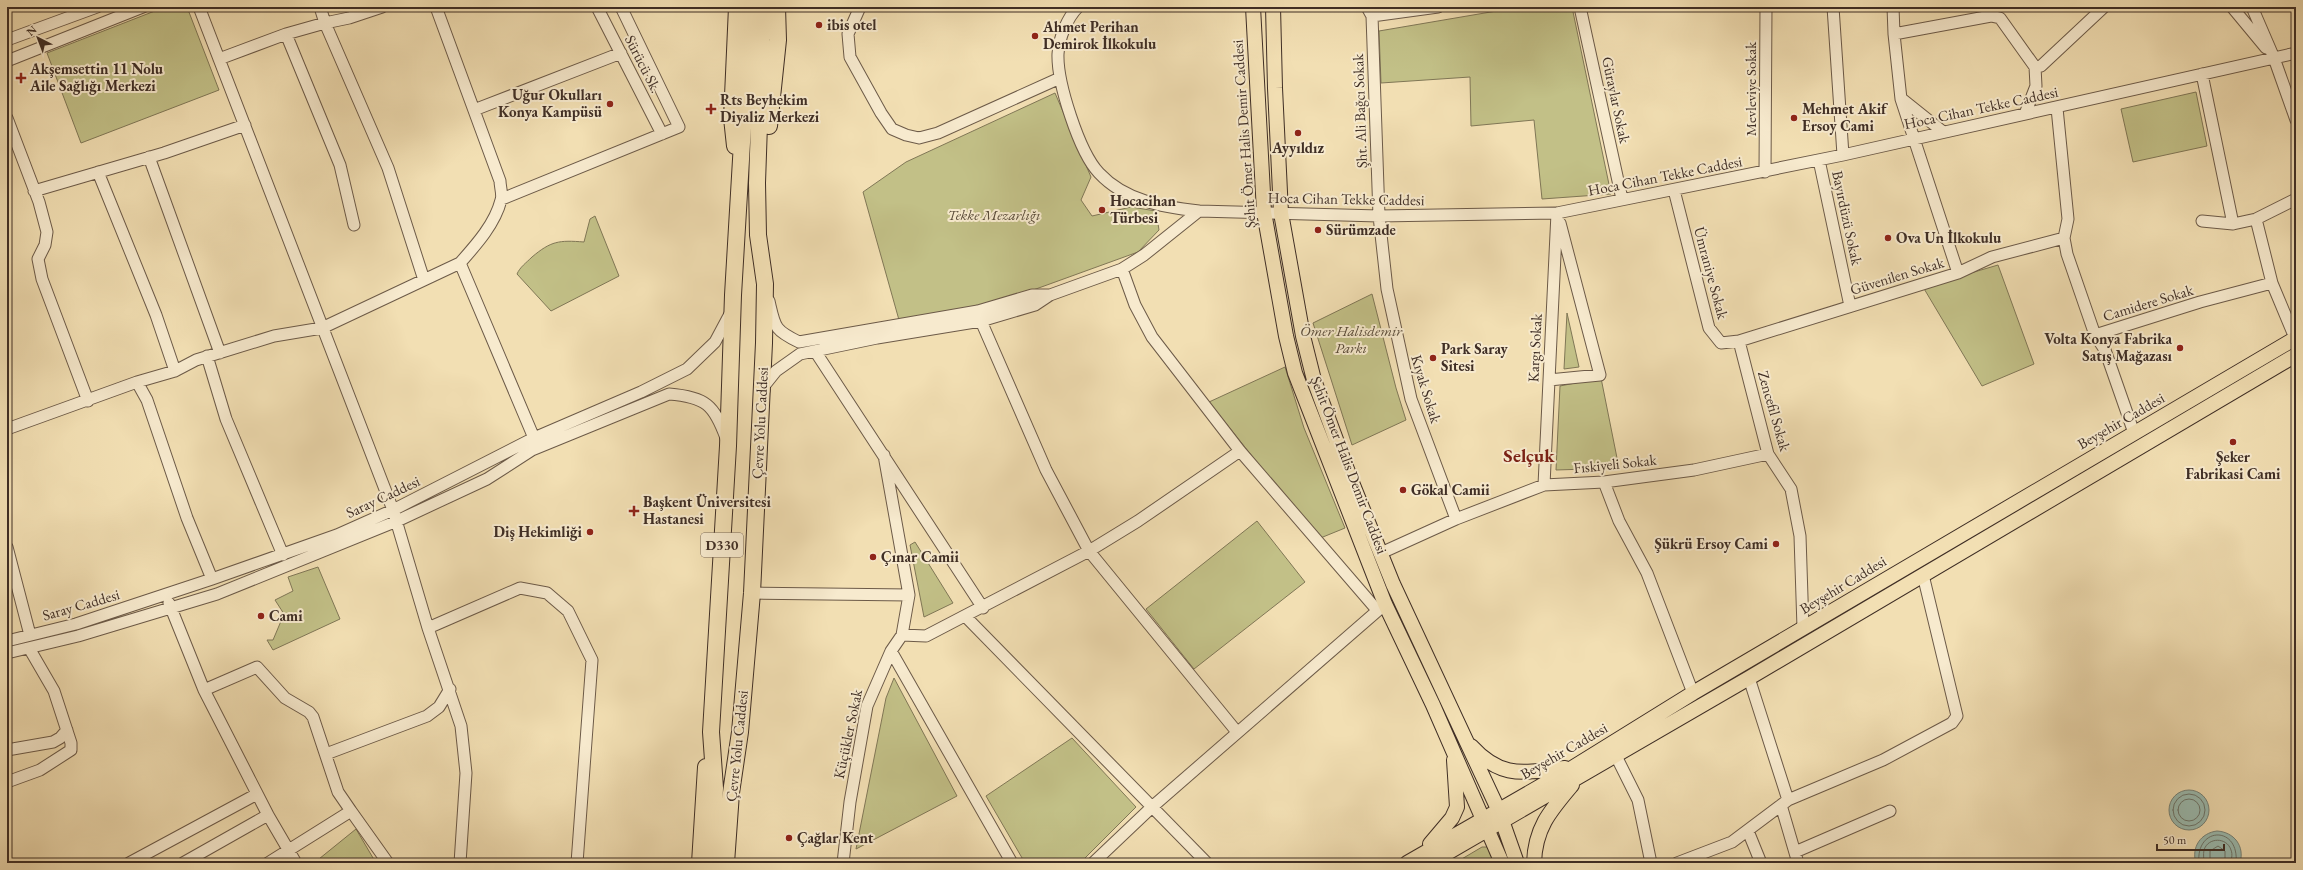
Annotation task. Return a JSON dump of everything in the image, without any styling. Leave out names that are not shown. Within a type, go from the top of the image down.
[{"type":"highway","points":[[737,7],[732,118],[740,189]]},
{"type":"highway","name":"Çevre Yolu Caddesi","points":[[712,863],[715,788],[711,732],[728,446],[732,310],[750,7]]},
{"type":"highway","name":"Çevre Yolu Caddesi","points":[[726,863],[731,793],[740,732],[752,594],[761,411],[765,284],[758,235],[757,183],[764,7]]},
{"type":"highway","points":[[758,235],[778,40],[777,7]]},
{"type":"highway","name":"D330","points":[[700,863],[704,787],[711,732]]},
{"type":"highway","name":"D330","points":[[737,863],[741,792],[740,732]]},
{"type":"main road","name":"Şehit Ömer Halis Demir Caddesi","points":[[1253,7],[1264,212],[1286,336],[1295,374],[1381,607],[1454,752],[1502,863]]},
{"type":"main road","name":"Şehit Ömer Halis Demir Caddesi","points":[[1273,7],[1274,88],[1281,214],[1302,336],[1314,380],[1351,480],[1381,553],[1500,815],[1517,863]]},
{"type":"main road","name":"Beyşehir Caddesi","points":[[1407,863],[1427,858],[1576,771],[1693,693],[2296,338]]},
{"type":"main road","name":"Beyşehir Caddesi","points":[[1576,771],[1616,756],[2296,355]]},
{"type":"main road","points":[[1465,740],[1482,757],[1498,768],[1518,773],[1576,771]]},
{"type":"main road","points":[[1427,858],[1452,818],[1456,807],[1454,752]]},
{"type":"main road","points":[[1534,863],[1534,846],[1543,822],[1576,771]]},
{"type":"street","points":[[7,40],[96,7]]},
{"type":"street","points":[[7,61],[143,7]]},
{"type":"street","points":[[199,7],[393,510],[428,628],[450,689],[461,726],[466,773],[460,863]]},
{"type":"street","points":[[320,7],[325,23],[388,168],[424,280]]},
{"type":"street","points":[[219,59],[286,34],[349,18],[382,7]]},
{"type":"street","points":[[8,426],[88,401],[137,382],[175,371],[207,356],[274,336],[322,328],[460,263],[477,244],[491,222],[502,199],[500,181],[436,7]]},
{"type":"street","name":"Sürücü Sk.","points":[[597,7],[662,134],[679,127],[621,7]]},
{"type":"street","points":[[860,7],[848,34],[850,56],[881,113],[892,129],[906,135],[919,138],[938,133],[1060,78]]},
{"type":"street","name":"Hoca Cihan Tekke Caddesi","points":[[1078,7],[1072,14],[1062,35],[1058,52],[1060,78],[1074,123],[1086,154],[1099,174],[1137,199],[1166,207],[1199,211],[1379,216],[1557,213],[1765,172],[2057,108],[2296,53]]},
{"type":"street","points":[[1369,12],[1438,7]]},
{"type":"street","name":"Güraylar Sokak","points":[[1580,7],[1622,199]]},
{"type":"street","name":"Mevleviye Sokak","points":[[1765,172],[1766,7]]},
{"type":"street","points":[[1833,7],[1843,155]]},
{"type":"street","points":[[1893,7],[1894,34],[1901,99],[1958,273]]},
{"type":"street","points":[[2035,67],[2041,66],[2104,7]]},
{"type":"street","points":[[2232,7],[2274,58]]},
{"type":"street","points":[[2252,7],[2274,58],[2296,120]]},
{"type":"street","name":"Şht. Ali Bağcı Sokak","points":[[1369,12],[1379,216]]},
{"type":"street","points":[[1894,34],[1991,16],[2000,18],[2035,67],[2036,86],[2025,114]]},
{"type":"street","points":[[286,34],[340,165],[354,225]]},
{"type":"street","points":[[474,110],[621,53]]},
{"type":"street","points":[[2202,74],[2233,224]]},
{"type":"street","points":[[1901,99],[1942,132]]},
{"type":"street","name":"Camidere Sokak","points":[[2057,108],[2068,219],[2064,238],[2067,254],[2095,335],[2200,302],[2272,283]]},
{"type":"street","points":[[7,118],[11,140],[34,191],[47,232],[45,245],[38,259],[42,279],[88,401]]},
{"type":"street","points":[[34,191],[149,157],[245,125]]},
{"type":"street","points":[[502,199],[662,134]]},
{"type":"street","points":[[149,157],[220,353]]},
{"type":"street","name":"Bayırdüzü Sokak","points":[[1819,160],[1850,306]]},
{"type":"street","points":[[98,172],[156,315],[175,371]]},
{"type":"street","name":"Ümraniye Sokak","points":[[1674,190],[1709,328],[1720,343],[1739,341]]},
{"type":"street","points":[[2202,221],[2233,224],[2256,219],[2296,199]]},
{"type":"street","points":[[761,411],[764,386],[776,371],[800,354],[981,322],[1035,305],[1050,295],[1122,269],[1144,255],[1199,211]]},
{"type":"street","points":[[1549,380],[1600,375],[1557,213]]},
{"type":"street","name":"Kargı Sokak","points":[[1544,485],[1557,213]]},
{"type":"street","name":"Kıyak Sokak","points":[[1379,216],[1387,290],[1411,399],[1456,519]]},
{"type":"street","points":[[2256,219],[2272,283],[2296,338]]},
{"type":"street","name":"Güvenilen Sokak","points":[[1739,341],[1958,273],[1992,258],[2064,238]]},
{"type":"street","points":[[460,263],[534,438]]},
{"type":"street","points":[[1092,863],[1152,807],[1381,607],[1240,451],[1152,337],[1135,305],[1122,269]]},
{"type":"street","points":[[765,284],[775,326],[786,335],[800,342],[978,311],[1032,295],[1050,295]]},
{"type":"street","name":"Saray Caddesi","points":[[7,641],[76,624],[166,595],[337,535],[393,510],[534,438],[640,392],[687,369],[715,342],[732,310]]},
{"type":"street","points":[[981,322],[1046,470],[1089,550],[1237,732]]},
{"type":"street","points":[[2095,335],[2105,350],[2134,433]]},
{"type":"street","name":"Zencefil Sokak","points":[[1739,341],[1768,454],[1790,489],[1800,536],[1803,628]]},
{"type":"street","points":[[815,351],[983,608]]},
{"type":"street","points":[[207,356],[226,419],[283,555]]},
{"type":"street","points":[[137,382],[147,400],[187,518],[212,579]]},
{"type":"street","name":"Saray Caddesi","points":[[7,653],[172,609],[216,594],[397,521],[487,479],[532,450],[669,394],[686,395],[710,406],[718,417],[728,446]]},
{"type":"street","points":[[902,635],[926,636],[983,608],[1138,522],[1240,451]]},
{"type":"street","name":"Fıskiyeli Sokak","points":[[1381,553],[1456,519],[1544,485],[1604,482],[1694,470],[1768,454]]},
{"type":"street","points":[[752,594],[909,595],[884,455]]},
{"type":"street","points":[[1604,482],[1619,521],[1647,573],[1693,693]]},
{"type":"street","points":[[7,547],[30,635]]},
{"type":"street","points":[[1677,863],[1732,842],[1784,803],[1883,760],[1952,722],[1957,716],[1923,575]]},
{"type":"street","points":[[428,628],[520,588],[547,593],[568,611],[592,660],[577,863]]},
{"type":"street","points":[[166,595],[204,690],[268,815],[296,863]]},
{"type":"street","name":"Küçükler Sokak","points":[[843,863],[850,802],[867,706],[891,652],[902,635],[909,595]]},
{"type":"street","points":[[966,617],[1207,863]]},
{"type":"street","points":[[7,782],[40,770],[71,750],[54,691],[29,648]]},
{"type":"street","points":[[891,652],[1012,863]]},
{"type":"street","points":[[204,690],[257,667],[285,698],[309,712],[313,717],[338,792],[388,863]]},
{"type":"street","points":[[1749,678],[1784,803],[1798,863]]},
{"type":"street","points":[[326,754],[427,716],[439,707],[450,689]]},
{"type":"street","points":[[7,750],[53,742],[60,738],[66,730]]},
{"type":"street","points":[[1616,756],[1638,800],[1651,863]]},
{"type":"street","points":[[129,863],[257,794]]},
{"type":"street","points":[[268,863],[351,811]]},
{"type":"street","points":[[1795,852],[1890,811]]},
{"type":"street","points":[[183,863],[268,815]]},
{"type":"street","points":[[1748,831],[1761,863]]},
{"type":"green space","points":[[165,7],[187,7],[219,90],[81,143],[47,53]]},
{"type":"green space","points":[[1520,7],[1572,7],[1611,194],[1542,199],[1534,120],[1471,126],[1470,77],[1381,83],[1379,31]]},
{"type":"green space","points":[[2196,92],[2207,146],[2133,162],[2121,109]]},
{"type":"green space","name":"Tekke Mezarlığı","points":[[1055,93],[1091,177],[1081,200],[1092,216],[1131,207],[1156,211],[1159,230],[1138,252],[1000,302],[899,320],[863,192],[906,162]]},
{"type":"green space","points":[[595,216],[619,276],[551,311],[517,274],[521,267],[532,257],[550,245],[568,241],[584,242],[590,219]]},
{"type":"green space","points":[[1998,265],[2034,364],[1982,386],[1923,287]]},
{"type":"green space","name":"Ömer Halisdemir Parkı","points":[[1372,294],[1396,388],[1406,420],[1352,445],[1313,323]]},
{"type":"green space","points":[[1567,313],[1579,367],[1564,369]]},
{"type":"green space","points":[[1285,367],[1304,428],[1345,528],[1318,539],[1209,402]]},
{"type":"green space","points":[[1601,378],[1619,468],[1556,470],[1560,386]]},
{"type":"green space","points":[[1257,521],[1305,582],[1194,669],[1146,609]]},
{"type":"green space","points":[[915,542],[953,603],[924,617],[910,545]]},
{"type":"green space","points":[[318,567],[340,619],[273,650],[267,640],[273,640],[284,614],[275,600],[293,591],[288,577]]},
{"type":"green space","points":[[894,678],[957,796],[856,849],[886,698]]},
{"type":"green space","points":[[1072,738],[1136,807],[1080,863],[1025,863],[986,796]]},
{"type":"green space","points":[[356,829],[376,863],[314,863]]},
{"type":"green space","points":[[1482,847],[1494,847],[1499,863],[1455,863]]},
{"type":"water","points":[[2189,790],[2197,792],[2203,796],[2207,802],[2209,810],[2207,818],[2203,824],[2197,828],[2189,830],[2181,828],[2175,824],[2171,818],[2169,810],[2171,802],[2175,796],[2181,792]]},
{"type":"water","points":[[2217,831],[2228,834],[2237,841],[2241,851],[2240,863],[2196,863],[2196,846],[2206,835]]},
{"type":"place","name":"ibis otel","points":[[819,25]]},
{"type":"place","name":"Ahmet Perihan Demirok İlkokulu","points":[[1035,36]]},
{"type":"place","name":"Akşemsettin 11 Nolu Aile Sağlığı Merkezi","points":[[21,78]]},
{"type":"place","name":"Uğur Okulları Konya Kampüsü","points":[[610,104]]},
{"type":"place","name":"Rts Beyhekim Diyaliz Merkezi","points":[[711,109]]},
{"type":"place","name":"Mehmet Akif Ersoy Cami","points":[[1794,118]]},
{"type":"place","name":"Ayyıldız","points":[[1298,133]]},
{"type":"place","name":"Hocacihan Türbesi","points":[[1102,210]]},
{"type":"place","name":"Sürümzade","points":[[1318,230]]},
{"type":"place","name":"Ova Un İlkokulu","points":[[1888,238]]},
{"type":"place","name":"Volta Konya Fabrika Satış Mağazası","points":[[2180,348]]},
{"type":"place","name":"Park Saray Sitesi","points":[[1433,358]]},
{"type":"place","name":"Şeker Fabrikasi Cami","points":[[2233,442]]},
{"type":"place","name":"Gökal Camii","points":[[1403,490]]},
{"type":"place","name":"Başkent Üniversitesi Hastanesi","points":[[634,511]]},
{"type":"place","name":"Diş Hekimliği","points":[[590,532]]},
{"type":"place","name":"Şükrü Ersoy Cami","points":[[1776,544]]},
{"type":"place","name":"Çınar Camii","points":[[873,557]]},
{"type":"place","name":"Cami","points":[[261,616]]},
{"type":"place","name":"Çağlar Kent","points":[[789,838]]},
{"type":"district","name":"Selçuk","points":[[1529,455]]}]
